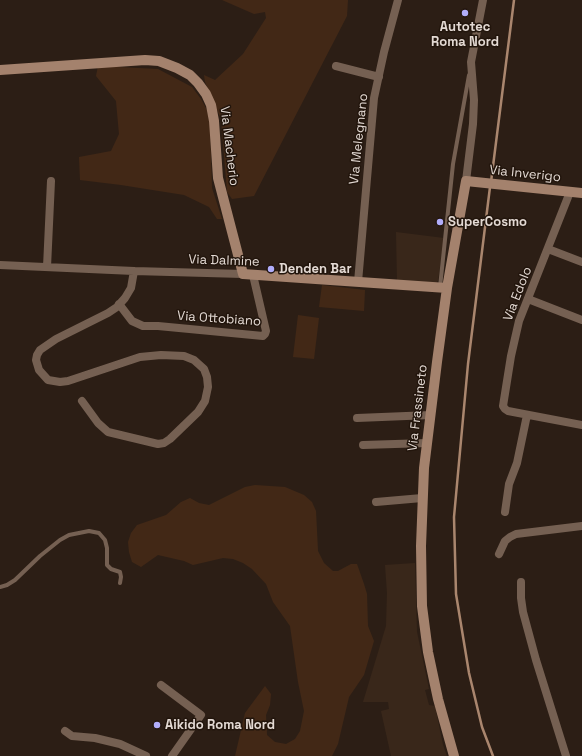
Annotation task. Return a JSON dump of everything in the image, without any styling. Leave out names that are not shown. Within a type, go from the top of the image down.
[{"type":"street","name":"Via Melegnano","points":[[358,282],[372,115],[378,77],[398,0]]},
{"type":"street","name":"Via Frassineto","points":[[454,756],[432,674],[423,617],[421,572],[422,498],[443,288],[470,181],[474,100],[471,62],[483,0]]},
{"type":"street","name":"Via Macherio","points":[[0,70],[155,60],[168,64],[190,75],[204,90],[212,109],[217,174],[242,274]]},
{"type":"street","points":[[336,66],[378,77]]},
{"type":"street","points":[[47,267],[51,180]]},
{"type":"street","name":"Via Inverigo","points":[[470,181],[582,193]]},
{"type":"street","name":"Via Edolo","points":[[527,415],[508,411],[503,408],[510,356],[519,321],[570,192]]},
{"type":"street","points":[[548,249],[582,262]]},
{"type":"street","name":"Via Dalmine","points":[[0,265],[134,272],[242,274],[443,288]]},
{"type":"street","points":[[82,401],[98,423],[108,432],[158,444],[164,443],[170,439],[198,412],[205,401],[208,387],[204,369],[194,360],[180,355],[140,357],[64,381],[50,381],[42,375],[38,368],[36,360],[41,349],[56,339],[108,313],[119,304],[131,288],[134,272]]},
{"type":"street","name":"Via Ottobiano","points":[[119,304],[132,321],[142,326],[158,326],[263,336],[266,334],[266,331],[254,275]]},
{"type":"street","points":[[528,299],[582,320]]},
{"type":"street","points":[[357,418],[430,415]]},
{"type":"street","points":[[505,512],[510,481],[518,463],[527,415],[582,425]]},
{"type":"street","points":[[363,445],[427,443]]},
{"type":"street","points":[[376,502],[422,498]]},
{"type":"street","points":[[499,554],[505,541],[516,534],[582,526]]},
{"type":"street","points":[[521,582],[520,598],[522,612],[566,756]]},
{"type":"street","points":[[161,686],[201,715],[172,756]]},
{"type":"street","points":[[65,731],[72,736],[95,738],[120,744],[146,756]]},
{"type":"lane","name":"Via Frassineto","points":[[443,288],[453,164],[471,62]]},
{"type":"lane","points":[[0,587],[15,580],[40,556],[60,540],[69,535],[89,531],[99,533],[105,540],[107,548],[107,565],[110,569],[120,572],[122,575],[120,583]]},
{"type":"shaded area","points":[[222,0],[348,0],[347,16],[254,196],[232,199],[227,192],[221,119],[205,82],[204,75],[215,80],[243,54],[266,18],[265,12],[254,14]]},
{"type":"shaded area","points":[[98,66],[158,69],[192,87],[207,110],[210,124],[212,188],[222,219],[217,219],[209,207],[184,195],[80,180],[79,157],[111,151],[119,134],[116,101],[96,76]]},
{"type":"shaded area","points":[[396,232],[444,238],[438,281],[436,283],[397,280]]},
{"type":"shaded area","points":[[322,285],[365,290],[364,311],[319,307]]},
{"type":"shaded area","points":[[298,315],[319,318],[314,359],[293,357]]},
{"type":"shaded area","points":[[255,485],[285,487],[304,495],[312,502],[316,511],[318,551],[324,563],[333,571],[338,571],[351,564],[357,564],[367,594],[368,626],[374,641],[364,675],[349,697],[338,744],[332,756],[235,756],[245,713],[265,686],[271,694],[270,705],[266,715],[267,735],[275,742],[286,744],[295,739],[300,731],[304,711],[298,682],[290,626],[273,602],[266,584],[252,569],[233,559],[223,558],[193,565],[184,561],[158,555],[141,567],[132,562],[129,552],[128,542],[131,533],[137,525],[166,515],[181,502],[190,498],[199,503],[209,505],[245,487]]},
{"type":"shaded area","points":[[415,563],[417,632],[429,689],[425,690],[429,705],[435,706],[443,745],[447,756],[391,756],[381,711],[389,709],[388,702],[363,702],[386,626],[387,593],[385,565]]},
{"type":"waterway","points":[[491,182],[514,0]]},
{"type":"waterway","points":[[490,187],[468,364],[454,517],[456,594],[469,673],[482,727],[493,756]]},
{"type":"place","name":"Autotec Roma Nord","points":[[465,13]]},
{"type":"place","name":"SuperCosmo","points":[[440,222]]},
{"type":"place","name":"Denden Bar","points":[[271,269]]},
{"type":"place","name":"Aikido Roma Nord","points":[[157,725]]}]
